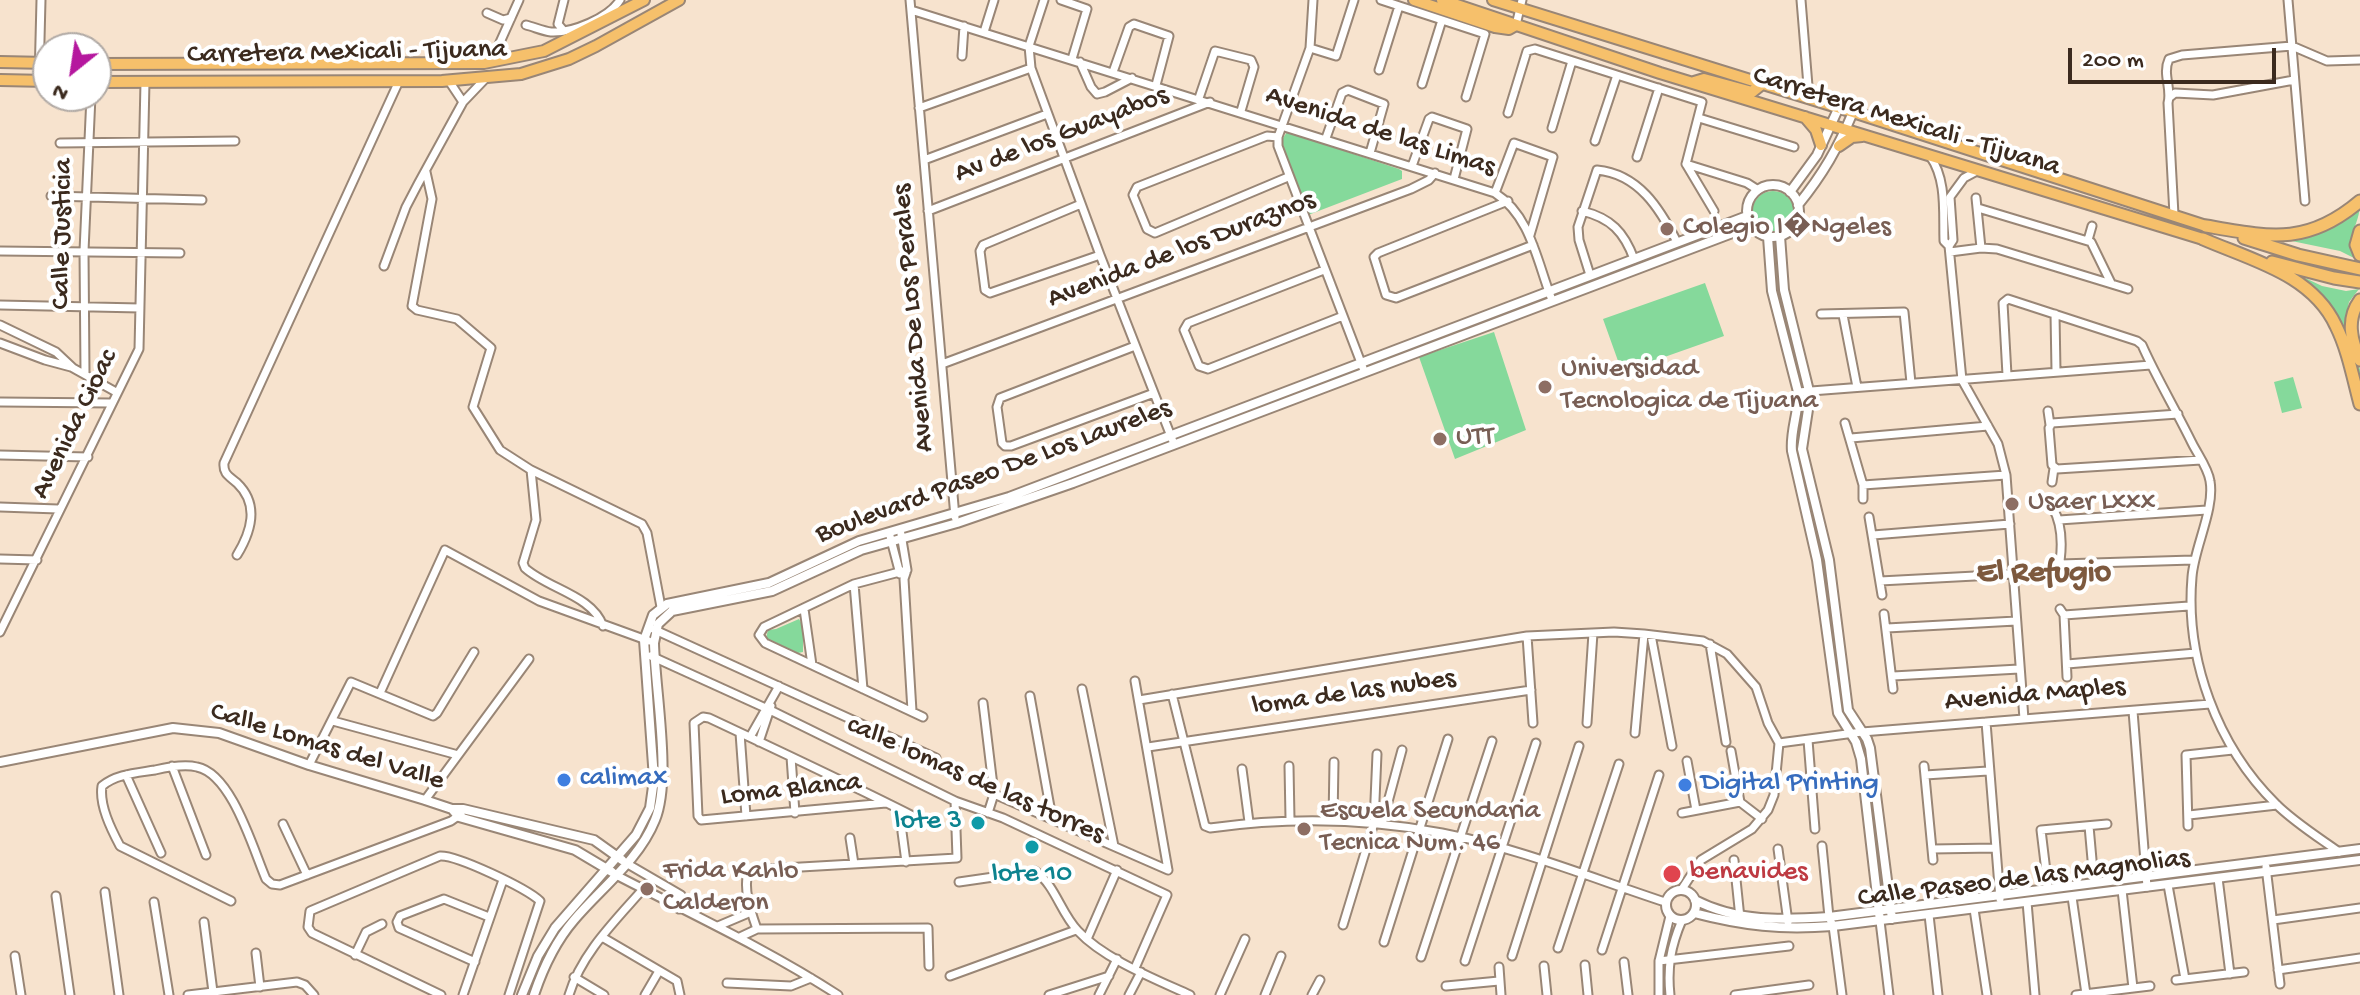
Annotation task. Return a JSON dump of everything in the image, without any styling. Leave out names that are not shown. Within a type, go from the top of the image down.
[{"type":"highway","points":[[2206,226],[2264,236],[2293,236],[2331,222],[2360,201]]},
{"type":"highway","name":"Carretera Mexicali - Tijuana","points":[[2206,226],[2298,255],[2360,269]]},
{"type":"highway","points":[[2360,231],[2356,245],[2360,255]]},
{"type":"highway","name":"Carretera Mexicali - Tijuana","points":[[2203,239],[2296,269],[2360,282]]},
{"type":"highway","points":[[2203,239],[2287,275],[2314,295],[2337,327],[2360,404]]},
{"type":"highway","points":[[2360,300],[2351,322],[2353,341],[2360,360]]},
{"type":"main road","name":"Carretera Mexicali - Tijuana","points":[[112,64],[484,63],[544,51],[644,0]]},
{"type":"main road","name":"Carretera Mexicali - Tijuana","points":[[112,82],[399,81],[521,74],[569,59],[679,0]]},
{"type":"main road","points":[[1414,0],[1495,27],[1509,29],[1516,25]]},
{"type":"main road","name":"Carretera Mexicali - Tijuana","points":[[1442,0],[1692,83],[2203,239]]},
{"type":"main road","name":"Carretera Mexicali - Tijuana","points":[[1493,0],[1522,4],[2206,226]]},
{"type":"main road","points":[[0,62],[32,62]]},
{"type":"main road","points":[[1692,83],[1704,79],[1752,92],[1762,84]]},
{"type":"main road","points":[[0,80],[32,80]]},
{"type":"main road","points":[[1803,116],[1816,130],[1821,145]]},
{"type":"main road","points":[[1839,146],[1852,137],[1866,136]]},
{"type":"street","points":[[41,0],[42,32]]},
{"type":"street","points":[[497,49],[519,0]]},
{"type":"street","points":[[564,0],[558,24],[564,31]]},
{"type":"street","points":[[526,25],[549,32],[564,31],[608,13],[620,0]]},
{"type":"street","name":"Avenida De Los Perales","points":[[910,0],[956,518]]},
{"type":"street","points":[[984,32],[994,0]]},
{"type":"street","points":[[1044,0],[1029,46],[1031,68],[1172,439]]},
{"type":"street","points":[[1061,0],[1087,9],[1076,60],[1097,94],[1132,78]]},
{"type":"street","points":[[1313,0],[1310,48],[1278,137],[1278,146],[1365,372]]},
{"type":"street","points":[[1310,48],[1336,56],[1354,0]]},
{"type":"street","points":[[1381,0],[1485,34],[1466,97]]},
{"type":"street","points":[[1801,0],[1809,98]]},
{"type":"street","points":[[2288,0],[2305,201]]},
{"type":"street","points":[[1516,25],[1522,4]]},
{"type":"street","points":[[1379,70],[1399,6]]},
{"type":"street","name":"Avenida de las Limas","points":[[911,10],[1495,193],[1508,201],[1522,220],[1550,295]]},
{"type":"street","points":[[487,13],[503,20],[511,18]]},
{"type":"street","points":[[1422,84],[1442,20]]},
{"type":"street","points":[[1113,72],[1129,27],[1134,24],[1169,36],[1156,85]]},
{"type":"street","points":[[962,56],[964,26]]},
{"type":"street","points":[[2174,215],[2166,66],[2169,59],[2182,55],[2292,46],[2327,61],[2360,60]]},
{"type":"street","points":[[1508,113],[1530,49],[1702,102],[1686,164],[1714,211]]},
{"type":"street","points":[[1199,98],[1215,51],[1251,60],[1254,67],[1241,111]]},
{"type":"street","points":[[1552,128],[1572,61]]},
{"type":"street","points":[[919,108],[1031,68]]},
{"type":"street","points":[[1595,141],[1617,75]]},
{"type":"street","points":[[384,266],[406,207],[463,102],[486,78]]},
{"type":"street","points":[[448,80],[463,102]]},
{"type":"street","points":[[2170,97],[2175,93],[2213,95],[2294,80]]},
{"type":"street","points":[[237,555],[249,535],[252,519],[247,496],[226,474],[224,463],[399,81]]},
{"type":"street","name":"Avenida Cioac","points":[[0,632],[139,349],[145,82]]},
{"type":"street","points":[[1637,157],[1659,88]]},
{"type":"street","points":[[1326,138],[1342,93],[1348,90],[1384,104],[1370,153]]},
{"type":"street","name":"Av de los Guayabos","points":[[928,211],[1211,102]]},
{"type":"street","points":[[1790,192],[1821,145],[1839,107]]},
{"type":"street","name":"Calle Justicia","points":[[85,373],[84,251],[90,112]]},
{"type":"street","points":[[1798,205],[1839,146],[1853,112]]},
{"type":"street","points":[[924,160],[1047,114]]},
{"type":"street","points":[[1412,166],[1432,117],[1467,129],[1454,179]]},
{"type":"street","points":[[1699,118],[1794,147]]},
{"type":"street","points":[[1278,137],[1267,136],[1137,187],[1133,195],[1147,229],[1155,233],[1288,177]]},
{"type":"street","points":[[60,143],[235,141]]},
{"type":"street","points":[[1495,193],[1514,143],[1553,157],[1530,235]]},
{"type":"street","points":[[1930,156],[1939,172],[1944,241],[1949,249],[1962,380],[1998,444],[2006,475],[2024,719]]},
{"type":"street","points":[[1686,164],[1747,183],[1758,190]]},
{"type":"street","points":[[1590,275],[1578,233],[1582,211],[1597,170],[1621,176],[1644,191],[1662,212],[1677,242]]},
{"type":"street","points":[[1949,249],[1953,240],[1950,197],[1964,178],[1977,171]]},
{"type":"street","points":[[426,172],[432,199],[412,306],[417,310],[457,319],[487,343],[491,355],[473,407],[500,450],[531,470],[642,524],[647,533],[661,607],[645,654],[653,793],[644,823],[616,875],[564,933],[534,995]]},
{"type":"street","name":"Avenida de los Duraznos","points":[[942,364],[1118,301],[1411,189],[1429,180],[1435,173]]},
{"type":"street","points":[[1778,186],[1790,192],[1799,213],[1793,227],[1780,236],[1768,237],[1751,226],[1747,216],[1749,201],[1758,190],[1778,186]]},
{"type":"street","points":[[51,196],[202,200]]},
{"type":"street","points":[[1976,198],[1981,248]]},
{"type":"street","points":[[1508,201],[1378,253],[1374,257],[1386,295],[1396,298],[1533,245]]},
{"type":"street","points":[[1081,204],[983,245],[980,251],[985,290],[990,293],[1100,255]]},
{"type":"street","points":[[1978,208],[2088,240],[2094,245],[2111,283]]},
{"type":"street","points":[[1582,211],[1609,221],[1620,230],[1634,259]]},
{"type":"street","name":"Boulevard Paseo De Los Laureles","points":[[661,607],[769,583],[838,549],[956,518],[1365,372],[1550,295],[1590,275],[1747,216]]},
{"type":"street","name":"Boulevard Paseo De Los Laureles","points":[[1172,439],[1361,361],[1751,226]]},
{"type":"street","points":[[2088,240],[2092,226]]},
{"type":"street","points":[[1780,236],[1784,290],[1809,391],[1802,449],[1829,560],[1848,710],[1870,748],[1891,914]]},
{"type":"street","points":[[1768,237],[1772,291],[1798,392],[1799,406],[1792,451],[1817,560],[1838,713],[1856,742],[1861,759],[1889,995]]},
{"type":"street","points":[[1949,249],[1997,249],[2128,289]]},
{"type":"street","points":[[0,251],[180,253]]},
{"type":"street","points":[[1324,270],[1185,326],[1184,330],[1199,366],[1208,369],[1343,316]]},
{"type":"street","points":[[2007,375],[2004,300],[2008,299],[2142,345],[2210,478],[2207,510],[2193,560],[2189,606],[2196,653],[2210,704],[2233,750],[2277,805],[2339,852]]},
{"type":"street","points":[[0,305],[140,308]]},
{"type":"street","points":[[1821,314],[1904,312],[1911,383]]},
{"type":"street","points":[[2055,314],[2056,371]]},
{"type":"street","points":[[1843,315],[1857,387]]},
{"type":"street","points":[[0,325],[56,352],[73,368]]},
{"type":"street","points":[[0,343],[85,373],[116,392]]},
{"type":"street","points":[[1135,346],[1000,398],[997,407],[1002,443],[1011,446],[1154,393]]},
{"type":"street","points":[[1798,392],[2151,365]]},
{"type":"street","points":[[0,402],[111,403]]},
{"type":"street","points":[[2048,411],[2054,468],[2052,482]]},
{"type":"street","points":[[2050,425],[2178,414]]},
{"type":"street","points":[[1845,423],[1863,485],[1863,499]]},
{"type":"street","points":[[1851,438],[1988,426]]},
{"type":"street","points":[[0,455],[88,457]]},
{"type":"street","points":[[2054,468],[2201,460]]},
{"type":"street","points":[[531,470],[536,520],[523,563],[525,568],[589,606],[599,615],[603,626]]},
{"type":"street","points":[[1863,485],[2006,475]]},
{"type":"street","points":[[0,507],[58,509]]},
{"type":"street","points":[[2053,508],[2059,520],[2060,564],[2057,578]]},
{"type":"street","points":[[2059,520],[2207,510]]},
{"type":"street","points":[[1869,517],[1882,595]]},
{"type":"street","points":[[1873,535],[2010,524]]},
{"type":"street","points":[[901,533],[907,570],[901,576],[854,584],[764,627],[759,635],[765,643],[923,717]]},
{"type":"street","points":[[890,536],[901,576],[912,711]]},
{"type":"street","name":"Boulevard Paseo De Los Laureles","points":[[652,628],[672,611],[755,596],[786,585],[890,536]]},
{"type":"street","points":[[380,693],[445,550],[501,578],[528,596],[649,641]]},
{"type":"street","points":[[0,559],[37,560]]},
{"type":"street","points":[[2060,564],[2193,560]]},
{"type":"street","points":[[1880,581],[2013,574]]},
{"type":"street","points":[[854,584],[863,689]]},
{"type":"street","points":[[2067,677],[2062,612],[2189,606]]},
{"type":"street","points":[[804,609],[812,665]]},
{"type":"street","points":[[0,611],[10,612]]},
{"type":"street","points":[[1884,614],[1893,689]]},
{"type":"street","points":[[1887,628],[2016,621]]},
{"type":"street","points":[[652,628],[936,758]]},
{"type":"street","points":[[1587,723],[1593,633]]},
{"type":"street","points":[[1635,733],[1648,634]]},
{"type":"street","points":[[1648,634],[1672,746]]},
{"type":"street","points":[[1139,700],[1527,636],[1648,634],[1710,644],[1727,654],[1756,687],[1768,723],[1779,743],[1774,795],[1762,819],[1752,829],[1701,860],[1682,889],[1669,894],[1665,902],[1670,916],[1659,961],[1659,995]]},
{"type":"street","points":[[1527,636],[1533,723]]},
{"type":"street","points":[[522,995],[538,956],[555,928],[607,869],[622,860],[651,830],[656,818],[662,791],[655,657],[649,641]]},
{"type":"street","points":[[1710,644],[1726,742]]},
{"type":"street","points":[[309,765],[351,682],[433,716],[474,652]]},
{"type":"street","points":[[2067,664],[2196,653]]},
{"type":"street","points":[[645,654],[769,707]]},
{"type":"street","points":[[425,800],[529,659]]},
{"type":"street","points":[[1893,676],[2019,669]]},
{"type":"street","points":[[1135,681],[1148,747]]},
{"type":"street","points":[[750,737],[779,686]]},
{"type":"street","points":[[1082,689],[1110,844],[1098,861]]},
{"type":"street","name":"loma de las nubes","points":[[1148,747],[1531,690]]},
{"type":"street","points":[[1172,694],[1205,826],[1210,828],[1290,819],[1378,823],[1502,849],[1665,902]]},
{"type":"street","points":[[1030,696],[1052,818]]},
{"type":"street","points":[[983,703],[994,794],[988,813]]},
{"type":"street","name":"Avenida Maples","points":[[1779,743],[1862,732],[2210,704]]},
{"type":"street","points":[[759,742],[769,707]]},
{"type":"street","name":"calle lomas de las torres","points":[[769,707],[955,801],[1098,861],[1167,895],[1138,970]]},
{"type":"street","points":[[2133,711],[2147,887]]},
{"type":"street","name":"Loma Blanca","points":[[740,733],[709,718],[697,718],[693,730],[698,816],[701,820],[886,803]]},
{"type":"street","points":[[333,721],[458,755]]},
{"type":"street","points":[[1986,722],[2000,906]]},
{"type":"street","name":"Calle Lomas del Valle","points":[[0,762],[173,728],[219,733],[309,765],[575,850],[679,909],[683,901],[681,895],[594,840],[458,812]]},
{"type":"street","points":[[746,816],[740,733],[913,816]]},
{"type":"street","points":[[1384,942],[1448,739]]},
{"type":"street","points":[[1808,740],[1815,829]]},
{"type":"street","points":[[1421,957],[1492,741]]},
{"type":"street","points":[[1465,961],[1536,743]]},
{"type":"street","points":[[1512,956],[1579,746]]},
{"type":"street","name":"calle lomas de las torres","points":[[994,794],[1168,870],[1148,747]]},
{"type":"street","points":[[1343,925],[1402,750]]},
{"type":"street","points":[[2188,826],[2186,755],[2233,750]]},
{"type":"street","points":[[1731,751],[1740,802],[1762,819]]},
{"type":"street","points":[[1377,754],[1378,823]]},
{"type":"street","points":[[791,757],[795,813]]},
{"type":"street","points":[[1687,761],[1696,810]]},
{"type":"street","points":[[1333,820],[1334,762]]},
{"type":"street","points":[[1558,948],[1619,764]]},
{"type":"street","points":[[172,766],[206,855]]},
{"type":"street","points":[[231,901],[120,846],[111,828],[101,794],[102,786],[126,775],[172,766],[198,767],[212,774],[226,787],[266,879],[280,885],[458,812]]},
{"type":"street","points":[[1289,766],[1290,819]]},
{"type":"street","points":[[1377,770],[1396,768]]},
{"type":"street","points":[[1242,769],[1249,822]]},
{"type":"street","points":[[1933,860],[1925,771],[1988,771]]},
{"type":"street","points":[[126,775],[161,853]]},
{"type":"street","points":[[1602,950],[1659,775]]},
{"type":"street","points":[[757,929],[746,879],[749,870],[957,858],[955,801]]},
{"type":"street","points":[[1682,813],[1740,802]]},
{"type":"street","points":[[2189,815],[2277,805]]},
{"type":"street","points":[[283,824],[307,875]]},
{"type":"street","points":[[2048,888],[2041,830],[2107,824]]},
{"type":"street","points":[[2089,826],[2094,882]]},
{"type":"street","points":[[902,832],[906,862]]},
{"type":"street","points":[[850,838],[854,864]]},
{"type":"street","points":[[1822,846],[1842,995]]},
{"type":"street","points":[[1932,849],[1995,848]]},
{"type":"street","points":[[1778,849],[1788,925]]},
{"type":"street","name":"Calle Paseo de las Magnolias","points":[[1694,913],[1788,925],[1831,922],[2048,888],[2360,849]]},
{"type":"street","points":[[441,995],[309,930],[308,915],[312,908],[440,856],[450,856],[540,901],[509,995]]},
{"type":"street","points":[[1734,860],[1740,920]]},
{"type":"street","points":[[2265,860],[2280,984]]},
{"type":"street","name":"Calle Paseo de las Magnolias","points":[[1891,914],[1929,915],[2360,860]]},
{"type":"street","points":[[1087,939],[1117,870]]},
{"type":"street","points":[[959,882],[1035,871],[1047,879],[1076,930],[1087,939],[1176,992],[1190,995]]},
{"type":"street","points":[[2218,878],[2230,974]]},
{"type":"street","points":[[463,995],[503,880]]},
{"type":"street","points":[[2168,885],[2181,980],[2244,972]]},
{"type":"street","points":[[569,995],[574,977],[602,937],[643,889]]},
{"type":"street","points":[[1670,995],[1669,960],[1682,920],[1694,913],[1695,900],[1682,889]]},
{"type":"street","points":[[2122,890],[2133,988]]},
{"type":"street","points":[[105,892],[119,995]]},
{"type":"street","points":[[56,896],[70,995]]},
{"type":"street","points":[[2072,897],[2086,994]]},
{"type":"street","points":[[475,962],[399,928],[397,922],[400,916],[444,899],[489,917]]},
{"type":"street","name":"Calle Paseo de las Magnolias","points":[[1695,900],[1740,920]]},
{"type":"street","points":[[154,902],[169,995]]},
{"type":"street","points":[[2027,902],[2035,995]]},
{"type":"street","points":[[2273,920],[2360,908]]},
{"type":"street","points":[[679,909],[740,937],[838,995]]},
{"type":"street","points":[[1974,909],[1987,995]]},
{"type":"street","points":[[718,926],[751,912]]},
{"type":"street","points":[[1929,915],[1938,995]]},
{"type":"street","points":[[1670,916],[1682,920]]},
{"type":"street","points":[[204,922],[213,992]]},
{"type":"street","points":[[355,955],[366,932],[382,924]]},
{"type":"street","points":[[740,937],[757,929],[928,928],[929,966]]},
{"type":"street","points":[[950,976],[1076,930]]},
{"type":"street","points":[[602,937],[677,981],[680,995]]},
{"type":"street","points":[[1220,995],[1245,939]]},
{"type":"street","points":[[1659,961],[1789,946]]},
{"type":"street","points":[[256,953],[260,987]]},
{"type":"street","points":[[15,956],[21,995]]},
{"type":"street","points":[[1265,995],[1281,956]]},
{"type":"street","points":[[2278,970],[2360,958]]},
{"type":"street","points":[[1099,995],[1117,959]]},
{"type":"street","points":[[1624,962],[1628,995]]},
{"type":"street","points":[[1585,965],[1588,995]]},
{"type":"street","points":[[1544,966],[1547,995]]},
{"type":"street","points":[[1499,967],[1501,995]]},
{"type":"street","points":[[1129,995],[1138,970]]},
{"type":"street","points":[[645,995],[659,971]]},
{"type":"street","points":[[1049,995],[1109,976]]},
{"type":"street","points":[[574,977],[604,995]]},
{"type":"street","points":[[727,983],[791,986],[811,978]]},
{"type":"street","points":[[1312,995],[1320,980]]},
{"type":"street","points":[[1446,986],[1499,981]]},
{"type":"street","points":[[188,995],[297,982],[305,985],[314,995]]},
{"type":"street","points":[[1735,995],[1799,991],[1809,985]]},
{"type":"street","points":[[2076,995],[2150,986]]},
{"type":"green space","points":[[1287,132],[1399,169],[1402,179],[1308,215],[1283,145]]},
{"type":"green space","points":[[1773,191],[1788,197],[1794,212],[1788,227],[1773,233],[1758,227],[1752,212],[1758,197]]},
{"type":"green space","points":[[2360,204],[2352,238],[2356,259],[2340,251],[2282,239]]},
{"type":"green space","points":[[2303,277],[2322,286],[2346,291],[2359,289],[2349,302],[2345,322],[2353,357],[2360,369],[2360,391],[2335,316]]},
{"type":"green space","points":[[1705,283],[1724,336],[1622,372],[1603,319]]},
{"type":"green space","points":[[1494,332],[1526,430],[1455,459],[1419,357]]},
{"type":"green space","points":[[2293,377],[2302,408],[2282,413],[2274,382]]},
{"type":"green space","points":[[799,619],[803,626],[803,652],[798,653],[766,638],[768,630]]},
{"type":"place","name":"Colegio I�Ngeles","points":[[1667,229]]},
{"type":"place","name":"Universidad Tecnologica de Tijuana","points":[[1545,387]]},
{"type":"place","name":"UTT","points":[[1440,439]]},
{"type":"place","name":"Usaer Lxxx","points":[[2012,504]]},
{"type":"place","name":"calimax","points":[[564,780]]},
{"type":"place","name":"Digital Printing","points":[[1685,785]]},
{"type":"place","name":"lote 3","points":[[978,823]]},
{"type":"place","name":"Escuela Secundaria Tecnica Num. 46","points":[[1304,829]]},
{"type":"place","name":"lote 10","points":[[1032,847]]},
{"type":"place","name":"benavides","points":[[1672,874]]},
{"type":"place","name":"Frida Kahlo Calderon","points":[[647,889]]},
{"type":"district","name":"El Refugio","points":[[2044,575]]}]
